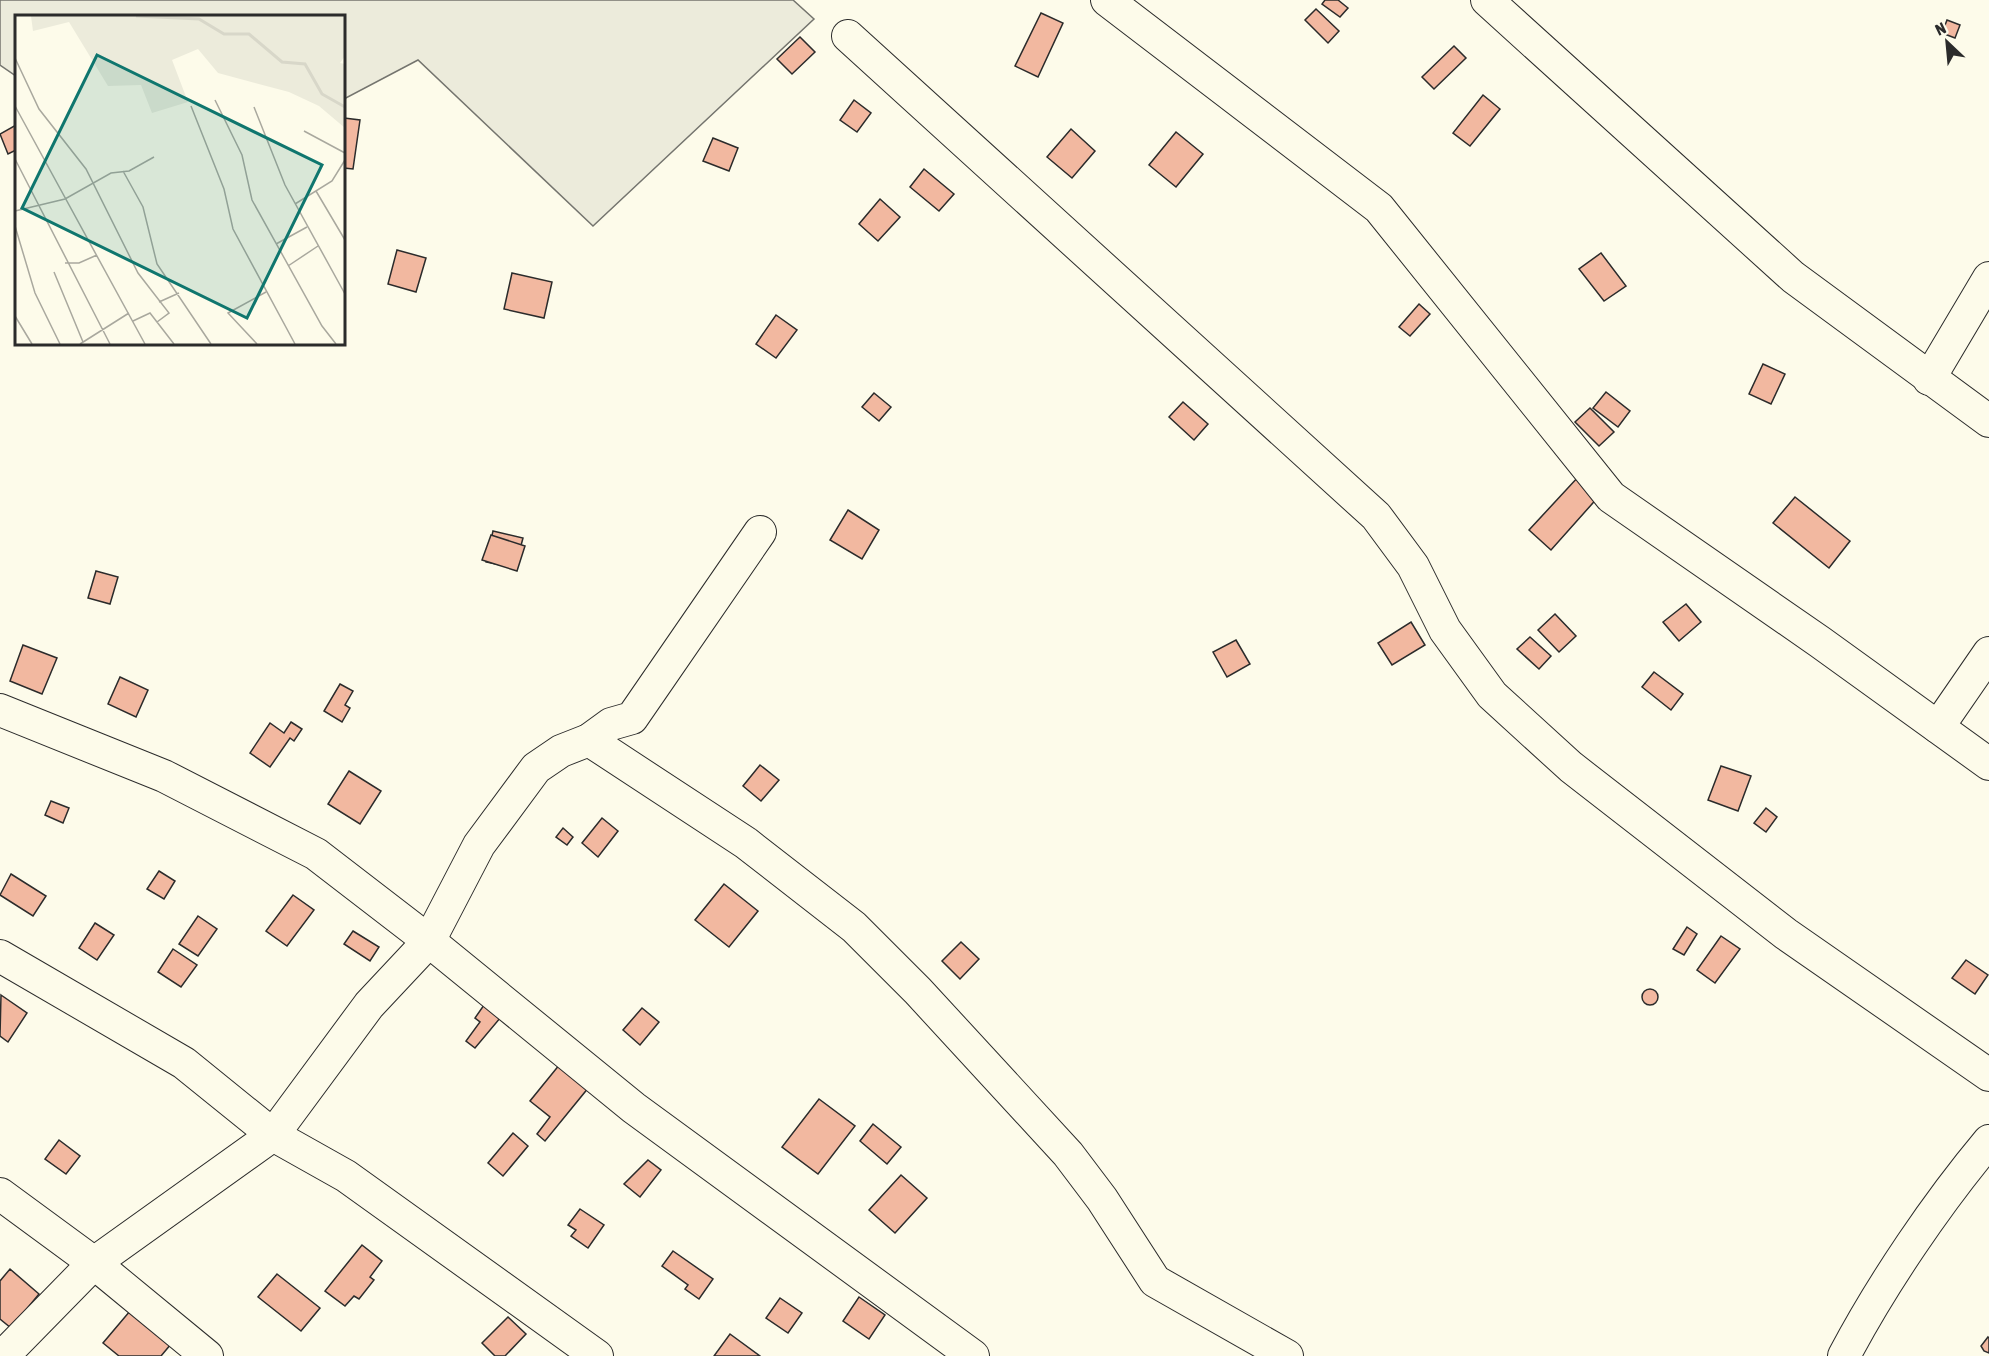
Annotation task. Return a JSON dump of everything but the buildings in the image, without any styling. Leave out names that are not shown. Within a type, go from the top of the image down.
[{"type":"street","points":[[1107,0],[1379,208],[1611,497],[1989,764]]},
{"type":"street","points":[[1487,0],[1793,277],[1989,421]]},
{"type":"street","points":[[848,36],[1376,516],[1413,566],[1445,630],[1492,695],[1571,767],[1786,934],[1989,1075]]},
{"type":"street","points":[[1929,379],[1989,278]]},
{"type":"street","points":[[3,1356],[94,1263],[273,1135],[369,1005],[429,940],[479,845],[513,796],[536,768],[561,751],[589,740],[611,724],[632,718],[760,532]]},
{"type":"street","points":[[1938,727],[1989,653]]},
{"type":"street","points":[[0,710],[164,776],[316,854],[429,940],[634,1108],[973,1356]]},
{"type":"street","points":[[589,740],[746,843],[854,927],[918,991],[1068,1154],[1108,1207],[1155,1281],[1287,1356]]},
{"type":"street","points":[[0,956],[184,1063],[273,1135],[346,1176],[597,1356]]},
{"type":"street","points":[[1844,1356],[1861,1325],[1944,1200],[1989,1141]]},
{"type":"street","points":[[0,1194],[94,1263],[207,1356]]},
{"type":"shaded area","points":[[0,0],[793,0],[814,19],[593,226],[418,60],[345,98],[345,15],[15,15],[15,75],[0,65]]}]
